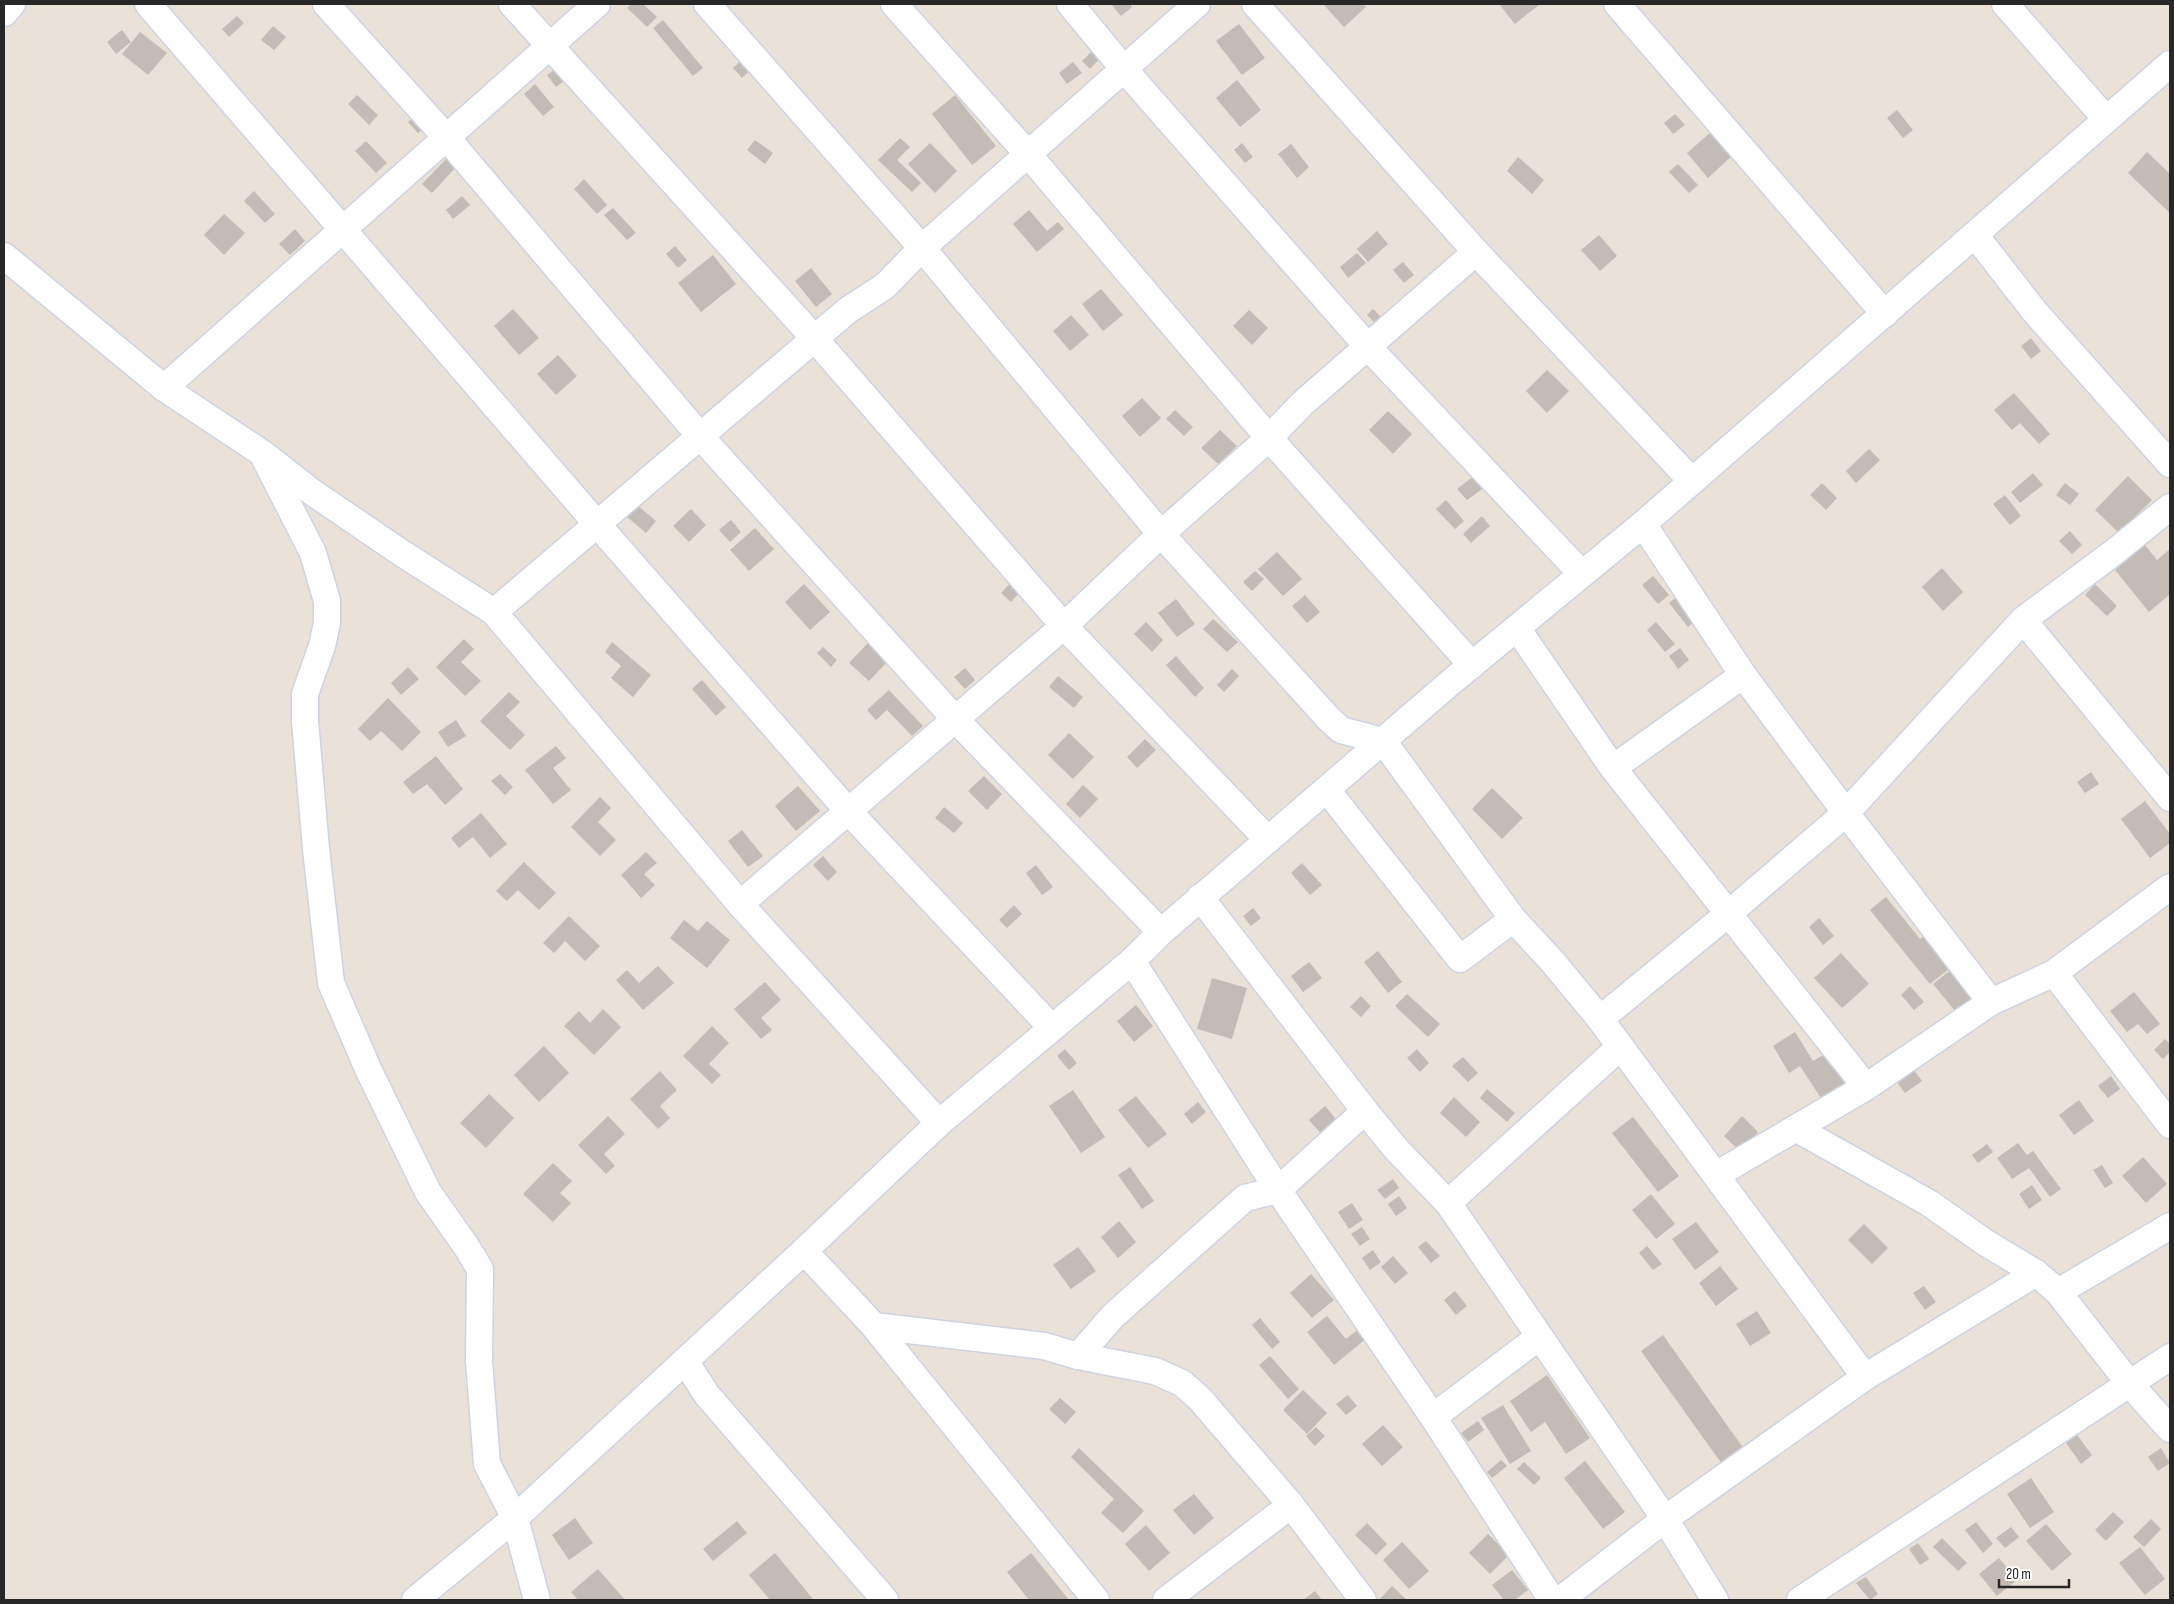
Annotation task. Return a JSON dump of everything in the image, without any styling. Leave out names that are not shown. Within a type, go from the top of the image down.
[{"type":"street","points":[[4,12],[12,4]]},
{"type":"street","points":[[148,4],[597,524],[849,812],[1052,1028]]},
{"type":"street","points":[[326,4],[446,137],[700,436],[956,720],[1161,932]]},
{"type":"street","points":[[512,4],[815,339],[1064,626],[1268,840]]},
{"type":"street","points":[[164,388],[597,4]]},
{"type":"street","points":[[707,4],[922,248],[1161,534],[1341,730],[1383,741],[1513,919],[1552,961],[1600,1019],[1865,1377]]},
{"type":"street","points":[[894,4],[1027,153],[1269,438],[1472,665]]},
{"type":"street","points":[[1070,4],[1123,68],[1368,346],[1582,574]]},
{"type":"street","points":[[494,612],[848,310],[885,286],[922,248],[1027,153],[1197,4]]},
{"type":"street","points":[[1255,4],[1476,252],[1691,480]]},
{"type":"street","points":[[1617,4],[1884,314]]},
{"type":"street","points":[[2005,4],[2106,119]]},
{"type":"street","points":[[415,1600],[516,1518],[939,1123],[1132,961],[1200,897],[1472,665],[1643,524],[1691,480],[2170,64]]},
{"type":"street","points":[[1975,235],[2035,312],[2170,464]]},
{"type":"street","points":[[740,904],[1064,626],[1161,534],[1269,438],[1303,403],[1476,252]]},
{"type":"street","points":[[4,256],[164,388],[262,453],[312,492],[494,612],[740,904],[939,1123]]},
{"type":"street","points":[[262,453],[313,553],[327,601],[327,623],[322,646],[306,694],[305,720],[316,849],[331,983],[369,1071],[428,1192],[480,1269],[479,1361],[487,1464],[516,1518],[537,1600]]},
{"type":"street","points":[[1600,1019],[1728,914],[1846,813],[2023,620],[2113,553],[2170,507]]},
{"type":"street","points":[[1643,524],[1743,675],[1991,1002]]},
{"type":"street","points":[[2023,620],[2170,798]]},
{"type":"street","points":[[1517,628],[1614,768],[1866,1087]]},
{"type":"street","points":[[1614,768],[1743,675]]},
{"type":"street","points":[[1327,790],[1460,959],[1513,919]]},
{"type":"street","points":[[1716,1175],[1866,1087],[1991,1002],[2054,973],[2170,887]]},
{"type":"street","points":[[1200,897],[1365,1111],[1397,1150],[1448,1203],[1665,1519],[1715,1600]]},
{"type":"street","points":[[1132,961],[1278,1190],[1434,1417],[1552,1600]]},
{"type":"street","points":[[2054,973],[2170,1125]]},
{"type":"street","points":[[1448,1203],[1620,1047]]},
{"type":"street","points":[[1078,1356],[1113,1316],[1245,1198],[1278,1190],[1365,1111]]},
{"type":"street","points":[[1797,1129],[1929,1202],[1986,1243],[2036,1273],[2058,1292],[2129,1382],[2170,1429]]},
{"type":"street","points":[[2058,1292],[2170,1226]]},
{"type":"street","points":[[804,1251],[874,1326],[1096,1600]]},
{"type":"street","points":[[1560,1600],[1665,1519],[1865,1377],[2036,1273]]},
{"type":"street","points":[[874,1326],[1044,1346],[1078,1356],[1156,1371],[1182,1383],[1200,1400],[1291,1505],[1363,1600]]},
{"type":"street","points":[[1434,1417],[1539,1338]]},
{"type":"street","points":[[1800,1600],[2129,1382],[2170,1357]]},
{"type":"street","points":[[685,1361],[707,1395],[885,1600]]},
{"type":"street","points":[[1166,1600],[1291,1505]]},
{"type":"building","points":[[631,4],[643,4],[657,17],[647,27],[627,8]]},
{"type":"building","points":[[1111,4],[1130,4],[1132,7],[1121,16]]},
{"type":"building","points":[[1363,4],[1366,7],[1344,27],[1324,5]]},
{"type":"building","points":[[1499,4],[1540,4],[1515,24]]},
{"type":"building","points":[[237,16],[244,23],[229,37],[222,29]]},
{"type":"building","points":[[663,20],[703,68],[693,76],[653,28]]},
{"type":"building","points":[[1239,24],[1265,58],[1242,75],[1216,41]]},
{"type":"building","points":[[273,26],[286,37],[274,50],[261,40]]},
{"type":"building","points":[[122,30],[131,42],[116,54],[107,42]]},
{"type":"building","points":[[140,32],[167,53],[148,75],[122,54]]},
{"type":"building","points":[[1096,47],[1104,54],[1090,69],[1082,61]]},
{"type":"building","points":[[745,57],[754,66],[742,78],[733,68]]},
{"type":"building","points":[[1073,62],[1082,73],[1067,84],[1059,73]]},
{"type":"building","points":[[560,66],[569,77],[556,87],[547,75]]},
{"type":"building","points":[[1237,80],[1261,110],[1240,127],[1216,98]]},
{"type":"building","points":[[535,84],[554,107],[543,116],[524,94]]},
{"type":"building","points":[[357,95],[378,115],[369,125],[348,104]]},
{"type":"building","points":[[955,95],[996,146],[972,165],[932,114]]},
{"type":"building","points":[[1897,110],[1913,130],[1903,138],[1887,118]]},
{"type":"building","points":[[418,113],[428,124],[418,133],[408,122]]},
{"type":"building","points":[[1675,114],[1685,125],[1673,134],[1664,123]]},
{"type":"building","points":[[1712,131],[1733,155],[1708,178],[1687,153]]},
{"type":"building","points":[[900,138],[910,147],[897,160],[921,183],[912,192],[878,160]]},
{"type":"building","points":[[755,140],[773,153],[765,164],[747,150]]},
{"type":"building","points":[[366,141],[387,163],[376,173],[355,151]]},
{"type":"building","points":[[930,143],[957,171],[935,193],[908,164]]},
{"type":"building","points":[[1242,143],[1253,157],[1245,163],[1234,150]]},
{"type":"building","points":[[1291,144],[1309,167],[1297,178],[1278,154]]},
{"type":"building","points":[[2147,152],[2170,174],[2170,213],[2128,173]]},
{"type":"building","points":[[449,156],[458,165],[432,193],[422,184]]},
{"type":"building","points":[[1518,157],[1544,180],[1532,194],[1507,171]]},
{"type":"building","points":[[1678,164],[1698,185],[1689,193],[1669,172]]},
{"type":"building","points":[[584,179],[607,205],[597,214],[574,189]]},
{"type":"building","points":[[254,191],[275,214],[265,223],[244,201]]},
{"type":"building","points":[[462,196],[470,205],[453,219],[446,210]]},
{"type":"building","points":[[613,208],[636,233],[627,240],[604,215]]},
{"type":"building","points":[[1029,210],[1047,231],[1058,222],[1064,229],[1037,252],[1013,224]]},
{"type":"building","points":[[224,214],[245,233],[224,255],[204,235]]},
{"type":"building","points":[[295,229],[305,241],[290,255],[279,244]]},
{"type":"building","points":[[1377,231],[1388,244],[1368,262],[1357,249]]},
{"type":"building","points":[[1599,235],[1617,256],[1600,271],[1581,250]]},
{"type":"building","points":[[675,246],[687,260],[678,268],[666,254]]},
{"type":"building","points":[[1357,253],[1366,263],[1348,278],[1340,267]]},
{"type":"building","points":[[713,255],[736,284],[701,312],[678,283]]},
{"type":"building","points":[[1403,262],[1414,275],[1404,283],[1393,270]]},
{"type":"building","points":[[811,268],[832,294],[816,307],[795,281]]},
{"type":"building","points":[[1101,289],[1123,315],[1103,331],[1082,304]]},
{"type":"building","points":[[513,309],[539,338],[519,355],[494,326]]},
{"type":"building","points":[[1373,309],[1385,321],[1379,327],[1367,315]]},
{"type":"building","points":[[1249,310],[1268,328],[1252,345],[1233,326]]},
{"type":"building","points":[[1071,315],[1089,335],[1070,351],[1053,331]]},
{"type":"building","points":[[2031,338],[2041,351],[2031,359],[2021,346]]},
{"type":"building","points":[[558,355],[577,376],[556,395],[537,374]]},
{"type":"building","points":[[1547,370],[1569,391],[1547,413],[1526,391]]},
{"type":"building","points":[[2014,393],[2050,434],[2039,444],[2020,423],[2012,430],[1994,410]]},
{"type":"building","points":[[1142,398],[1161,418],[1140,437],[1122,416]]},
{"type":"building","points":[[1175,410],[1193,427],[1184,436],[1166,419]]},
{"type":"building","points":[[1388,411],[1412,434],[1393,454],[1369,430]]},
{"type":"building","points":[[1220,430],[1237,446],[1218,464],[1201,448]]},
{"type":"building","points":[[1869,449],[1880,460],[1856,483],[1846,471]]},
{"type":"building","points":[[2033,473],[2043,485],[2020,503],[2011,492]]},
{"type":"building","points":[[1475,475],[1485,487],[1467,500],[1457,489]]},
{"type":"building","points":[[2128,476],[2152,500],[2119,533],[2095,510]]},
{"type":"building","points":[[1822,483],[1837,498],[1826,510],[1810,495]]},
{"type":"building","points":[[2065,483],[2079,494],[2070,505],[2056,495]]},
{"type":"building","points":[[2005,495],[2021,516],[2010,525],[1993,504]]},
{"type":"building","points":[[1446,500],[1464,521],[1455,529],[1436,509]]},
{"type":"building","points":[[636,504],[656,521],[646,533],[626,516]]},
{"type":"building","points":[[691,509],[706,525],[689,542],[673,526]]},
{"type":"building","points":[[1482,516],[1490,526],[1471,543],[1463,534]]},
{"type":"building","points":[[731,520],[741,532],[730,542],[719,530]]},
{"type":"building","points":[[755,528],[774,549],[749,571],[730,550]]},
{"type":"building","points":[[2070,531],[2082,545],[2072,554],[2059,541]]},
{"type":"building","points":[[2145,545],[2157,560],[2170,549],[2170,594],[2149,612],[2115,570]]},
{"type":"building","points":[[1277,552],[1302,579],[1283,596],[1258,569]]},
{"type":"building","points":[[1942,568],[1963,592],[1943,611],[1922,587]]},
{"type":"building","points":[[1255,571],[1264,579],[1252,591],[1243,582]]},
{"type":"building","points":[[1653,576],[1669,595],[1658,604],[1642,585]]},
{"type":"building","points":[[1011,582],[1021,591],[1011,602],[1001,593]]},
{"type":"building","points":[[804,584],[830,612],[810,630],[785,602]]},
{"type":"building","points":[[2095,584],[2117,606],[2107,616],[2085,595]]},
{"type":"building","points":[[1305,595],[1320,612],[1307,623],[1292,606]]},
{"type":"building","points":[[1679,595],[1698,619],[1688,627],[1669,603]]},
{"type":"building","points":[[1176,599],[1195,624],[1177,637],[1158,613]]},
{"type":"building","points":[[1213,619],[1238,642],[1227,652],[1203,629]]},
{"type":"building","points":[[1146,622],[1163,640],[1152,652],[1134,634]]},
{"type":"building","points":[[1656,622],[1675,644],[1665,652],[1647,630]]},
{"type":"building","points":[[464,639],[474,649],[461,662],[481,681],[465,696],[436,667]]},
{"type":"building","points":[[612,642],[651,675],[633,697],[611,678],[621,666],[605,652]]},
{"type":"building","points":[[869,642],[889,660],[869,681],[849,663]]},
{"type":"building","points":[[823,647],[837,660],[831,667],[817,653]]},
{"type":"building","points":[[1680,648],[1689,660],[1678,669],[1669,656]]},
{"type":"building","points":[[1176,656],[1204,688],[1195,697],[1166,665]]},
{"type":"building","points":[[408,667],[419,679],[401,695],[391,683]]},
{"type":"building","points":[[965,668],[975,680],[965,689],[954,677]]},
{"type":"building","points":[[1232,669],[1239,676],[1224,692],[1217,685]]},
{"type":"building","points":[[1058,676],[1083,697],[1074,708],[1049,687]]},
{"type":"building","points":[[702,680],[726,707],[716,716],[692,689]]},
{"type":"building","points":[[889,690],[923,726],[912,736],[887,710],[876,720],[867,710]]},
{"type":"building","points":[[509,692],[520,702],[506,716],[525,735],[510,750],[480,721]]},
{"type":"building","points":[[388,698],[421,732],[402,751],[381,731],[370,741],[358,729]]},
{"type":"building","points":[[456,720],[466,736],[448,747],[438,732]]},
{"type":"building","points":[[1069,733],[1094,757],[1073,779],[1048,755]]},
{"type":"building","points":[[1145,739],[1156,750],[1137,768],[1127,757]]},
{"type":"building","points":[[556,746],[566,758],[553,768],[571,790],[553,804],[525,770]]},
{"type":"building","points":[[436,756],[463,789],[445,805],[427,784],[413,794],[403,782]]},
{"type":"building","points":[[2091,772],[2099,784],[2085,793],[2077,782]]},
{"type":"building","points":[[500,774],[513,787],[505,795],[491,781]]},
{"type":"building","points":[[984,776],[1002,794],[987,810],[968,791]]},
{"type":"building","points":[[1083,785],[1098,799],[1080,818],[1066,804]]},
{"type":"building","points":[[798,786],[820,811],[796,831],[775,806]]},
{"type":"building","points":[[1492,788],[1523,818],[1502,839],[1472,809]]},
{"type":"building","points":[[600,797],[611,808],[598,822],[616,840],[600,856],[571,827]]},
{"type":"building","points":[[2145,801],[2170,834],[2170,843],[2150,858],[2121,819]]},
{"type":"building","points":[[944,807],[963,823],[954,833],[935,818]]},
{"type":"building","points":[[481,813],[507,844],[490,858],[473,837],[459,848],[451,838]]},
{"type":"building","points":[[742,830],[763,856],[748,867],[728,841]]},
{"type":"building","points":[[646,852],[657,863],[644,874],[655,885],[641,898],[621,875]]},
{"type":"building","points":[[823,856],[837,872],[828,881],[813,865]]},
{"type":"building","points":[[524,862],[556,893],[539,910],[518,890],[507,901],[496,891]]},
{"type":"building","points":[[1302,863],[1322,885],[1310,895],[1291,873]]},
{"type":"building","points":[[1036,865],[1053,887],[1042,895],[1026,873]]},
{"type":"building","points":[[1886,897],[1920,939],[1928,932],[1954,965],[1930,984],[1870,910]]},
{"type":"building","points":[[1014,905],[1022,914],[1007,928],[999,920]]},
{"type":"building","points":[[1253,908],[1261,918],[1251,926],[1243,916]]},
{"type":"building","points":[[569,916],[600,946],[585,961],[565,941],[554,953],[543,943]]},
{"type":"building","points":[[1819,918],[1834,936],[1823,945],[1809,927]]},
{"type":"building","points":[[684,920],[698,931],[707,921],[730,940],[707,968],[670,938]]},
{"type":"building","points":[[1378,951],[1402,982],[1388,993],[1364,962]]},
{"type":"building","points":[[1841,953],[1869,984],[1842,1008],[1814,978]]},
{"type":"building","points":[[1309,962],[1322,978],[1303,992],[1291,976]]},
{"type":"building","points":[[658,966],[674,983],[643,1010],[616,980],[627,970],[639,983]]},
{"type":"building","points":[[1953,968],[1979,1000],[1959,1016],[1933,984]]},
{"type":"building","points":[[1212,978],[1247,988],[1232,1039],[1197,1029]]},
{"type":"building","points":[[765,982],[781,1000],[761,1018],[772,1030],[761,1039],[734,1009]]},
{"type":"building","points":[[1910,986],[1924,1002],[1914,1010],[1901,995]]},
{"type":"building","points":[[2134,992],[2160,1024],[2147,1034],[2138,1024],[2127,1032],[2110,1011]]},
{"type":"building","points":[[1407,994],[1440,1024],[1428,1037],[1395,1006]]},
{"type":"building","points":[[1361,996],[1371,1006],[1361,1017],[1350,1007]]},
{"type":"building","points":[[1136,1005],[1153,1026],[1134,1042],[1117,1021]]},
{"type":"building","points":[[603,1009],[621,1027],[594,1055],[564,1026],[579,1011],[590,1023]]},
{"type":"building","points":[[712,1026],[729,1043],[709,1064],[721,1075],[712,1084],[683,1056]]},
{"type":"building","points":[[1795,1032],[1813,1061],[1827,1053],[1846,1082],[1821,1098],[1800,1066],[1789,1073],[1773,1046]]},
{"type":"building","points":[[2165,1039],[2170,1044],[2170,1052],[2163,1059],[2154,1050]]},
{"type":"building","points":[[544,1046],[569,1073],[539,1102],[514,1075]]},
{"type":"building","points":[[1065,1049],[1077,1063],[1069,1070],[1057,1056]]},
{"type":"building","points":[[1417,1049],[1429,1063],[1420,1072],[1407,1058]]},
{"type":"building","points":[[1463,1057],[1478,1073],[1468,1082],[1452,1066]]},
{"type":"building","points":[[1913,1069],[1922,1081],[1905,1093],[1896,1081]]},
{"type":"building","points":[[660,1071],[677,1090],[660,1106],[670,1118],[658,1129],[630,1099]]},
{"type":"building","points":[[2111,1076],[2120,1089],[2108,1098],[2098,1086]]},
{"type":"building","points":[[1487,1089],[1515,1113],[1507,1122],[1480,1098]]},
{"type":"building","points":[[1073,1090],[1105,1137],[1081,1153],[1049,1106]]},
{"type":"building","points":[[489,1094],[514,1118],[486,1148],[460,1123]]},
{"type":"building","points":[[1136,1096],[1167,1134],[1148,1148],[1118,1110]]},
{"type":"building","points":[[1454,1097],[1480,1122],[1466,1137],[1440,1113]]},
{"type":"building","points":[[2079,1100],[2094,1121],[2074,1135],[2059,1115]]},
{"type":"building","points":[[1198,1102],[1206,1112],[1192,1124],[1184,1114]]},
{"type":"building","points":[[1325,1106],[1340,1124],[1324,1137],[1309,1120]]},
{"type":"building","points":[[608,1116],[625,1134],[604,1154],[615,1166],[606,1174],[578,1145]]},
{"type":"building","points":[[1742,1116],[1758,1132],[1740,1151],[1724,1136]]},
{"type":"building","points":[[1633,1117],[1679,1176],[1658,1192],[1612,1133]]},
{"type":"building","points":[[2018,1143],[2027,1155],[2033,1151],[2061,1189],[2050,1197],[2029,1168],[2012,1179],[1997,1158]]},
{"type":"building","points":[[1987,1144],[1993,1152],[1978,1163],[1972,1155]]},
{"type":"building","points":[[2143,1157],[2167,1184],[2146,1203],[2122,1176]]},
{"type":"building","points":[[553,1163],[572,1181],[560,1193],[571,1203],[553,1222],[523,1194]]},
{"type":"building","points":[[2102,1165],[2113,1183],[2105,1188],[2093,1170]]},
{"type":"building","points":[[1130,1167],[1154,1201],[1142,1209],[1118,1175]]},
{"type":"building","points":[[1393,1179],[1399,1188],[1385,1199],[1377,1190]]},
{"type":"building","points":[[2032,1185],[2042,1200],[2029,1209],[2019,1194]]},
{"type":"building","points":[[1651,1194],[1675,1224],[1656,1239],[1632,1210]]},
{"type":"building","points":[[1399,1196],[1407,1208],[1396,1216],[1388,1204]]},
{"type":"building","points":[[1352,1203],[1363,1220],[1349,1229],[1338,1212]]},
{"type":"building","points":[[1119,1221],[1136,1242],[1118,1258],[1101,1237]]},
{"type":"building","points":[[1696,1222],[1719,1252],[1695,1270],[1672,1239]]},
{"type":"building","points":[[1864,1224],[1888,1248],[1872,1264],[1848,1240]]},
{"type":"building","points":[[1362,1227],[1370,1239],[1360,1246],[1351,1234]]},
{"type":"building","points":[[1426,1241],[1440,1256],[1431,1263],[1418,1247]]},
{"type":"building","points":[[1647,1246],[1662,1264],[1653,1270],[1639,1253]]},
{"type":"building","points":[[1078,1247],[1096,1271],[1071,1289],[1053,1265]]},
{"type":"building","points":[[1373,1250],[1381,1262],[1370,1270],[1362,1258]]},
{"type":"building","points":[[1393,1256],[1408,1273],[1395,1284],[1381,1267]]},
{"type":"building","points":[[1720,1266],[1738,1289],[1716,1306],[1699,1283]]},
{"type":"building","points":[[1311,1274],[1334,1300],[1312,1318],[1290,1293]]},
{"type":"building","points":[[1924,1286],[1936,1302],[1925,1310],[1913,1293]]},
{"type":"building","points":[[1455,1291],[1467,1306],[1456,1315],[1444,1300]]},
{"type":"building","points":[[1757,1311],[1771,1333],[1750,1346],[1736,1324]]},
{"type":"building","points":[[1327,1316],[1346,1339],[1360,1328],[1367,1338],[1334,1365],[1307,1332]]},
{"type":"building","points":[[1260,1318],[1280,1342],[1272,1349],[1252,1325]]},
{"type":"building","points":[[1663,1335],[1744,1449],[1722,1464],[1641,1351]]},
{"type":"building","points":[[1270,1356],[1299,1389],[1288,1399],[1259,1365]]},
{"type":"building","points":[[1547,1375],[1590,1438],[1566,1454],[1545,1422],[1531,1432],[1510,1401]]},
{"type":"building","points":[[1303,1390],[1327,1413],[1307,1434],[1283,1410]]},
{"type":"building","points":[[1348,1395],[1357,1406],[1346,1415],[1336,1404]]},
{"type":"building","points":[[1060,1398],[1076,1412],[1065,1424],[1049,1409]]},
{"type":"building","points":[[1503,1405],[1531,1451],[1510,1464],[1481,1418]]},
{"type":"building","points":[[1478,1421],[1484,1430],[1468,1442],[1461,1433]]},
{"type":"building","points":[[1383,1425],[1403,1447],[1382,1466],[1362,1444]]},
{"type":"building","points":[[1316,1427],[1325,1436],[1315,1446],[1306,1436]]},
{"type":"building","points":[[2077,1435],[2092,1455],[2081,1464],[2066,1443]]},
{"type":"building","points":[[1079,1448],[1144,1511],[1123,1533],[1101,1513],[1114,1499],[1071,1457]]},
{"type":"building","points":[[2161,1448],[2170,1463],[2158,1471],[2148,1457]]},
{"type":"building","points":[[1501,1460],[1507,1466],[1492,1478],[1487,1472]]},
{"type":"building","points":[[1585,1461],[1625,1512],[1603,1529],[1564,1478]]},
{"type":"building","points":[[1524,1462],[1541,1478],[1534,1485],[1517,1469]]},
{"type":"building","points":[[2031,1478],[2054,1512],[2030,1528],[2007,1494]]},
{"type":"building","points":[[1194,1494],[1214,1518],[1194,1535],[1173,1510]]},
{"type":"building","points":[[2113,1512],[2124,1522],[2106,1541],[2095,1530]]},
{"type":"building","points":[[575,1518],[593,1543],[569,1560],[552,1535]]},
{"type":"building","points":[[2151,1519],[2161,1529],[2144,1547],[2133,1537]]},
{"type":"building","points":[[737,1521],[747,1533],[713,1561],[703,1549]]},
{"type":"building","points":[[1976,1522],[1993,1544],[1983,1553],[1965,1530]]},
{"type":"building","points":[[1367,1523],[1387,1544],[1376,1555],[1355,1535]]},
{"type":"building","points":[[2046,1524],[2072,1554],[2052,1571],[2026,1541]]},
{"type":"building","points":[[1146,1525],[1170,1553],[1149,1571],[1125,1544]]},
{"type":"building","points":[[2011,1527],[2019,1537],[2005,1548],[1996,1538]]},
{"type":"building","points":[[1488,1534],[1509,1555],[1490,1574],[1469,1553]]},
{"type":"building","points":[[1942,1538],[1967,1563],[1958,1571],[1933,1547]]},
{"type":"building","points":[[1402,1542],[1429,1571],[1409,1589],[1383,1560]]},
{"type":"building","points":[[1918,1543],[1929,1559],[1920,1565],[1909,1549]]},
{"type":"building","points":[[2140,1547],[2165,1579],[2145,1595],[2119,1563]]},
{"type":"building","points":[[775,1553],[813,1599],[770,1600],[749,1575]]},
{"type":"building","points":[[1031,1553],[1069,1600],[1029,1600],[1007,1572]]},
{"type":"building","points":[[1999,1558],[2017,1580],[1997,1596],[1979,1574]]},
{"type":"building","points":[[598,1569],[625,1600],[578,1600],[571,1592]]},
{"type":"building","points":[[1512,1570],[1528,1590],[1515,1600],[1504,1600],[1492,1585]]},
{"type":"building","points":[[1866,1577],[1878,1594],[1870,1600],[1856,1583]]},
{"type":"building","points":[[1392,1586],[1407,1600],[1379,1600]]},
{"type":"building","points":[[1315,1591],[1322,1600],[1303,1600]]}]
